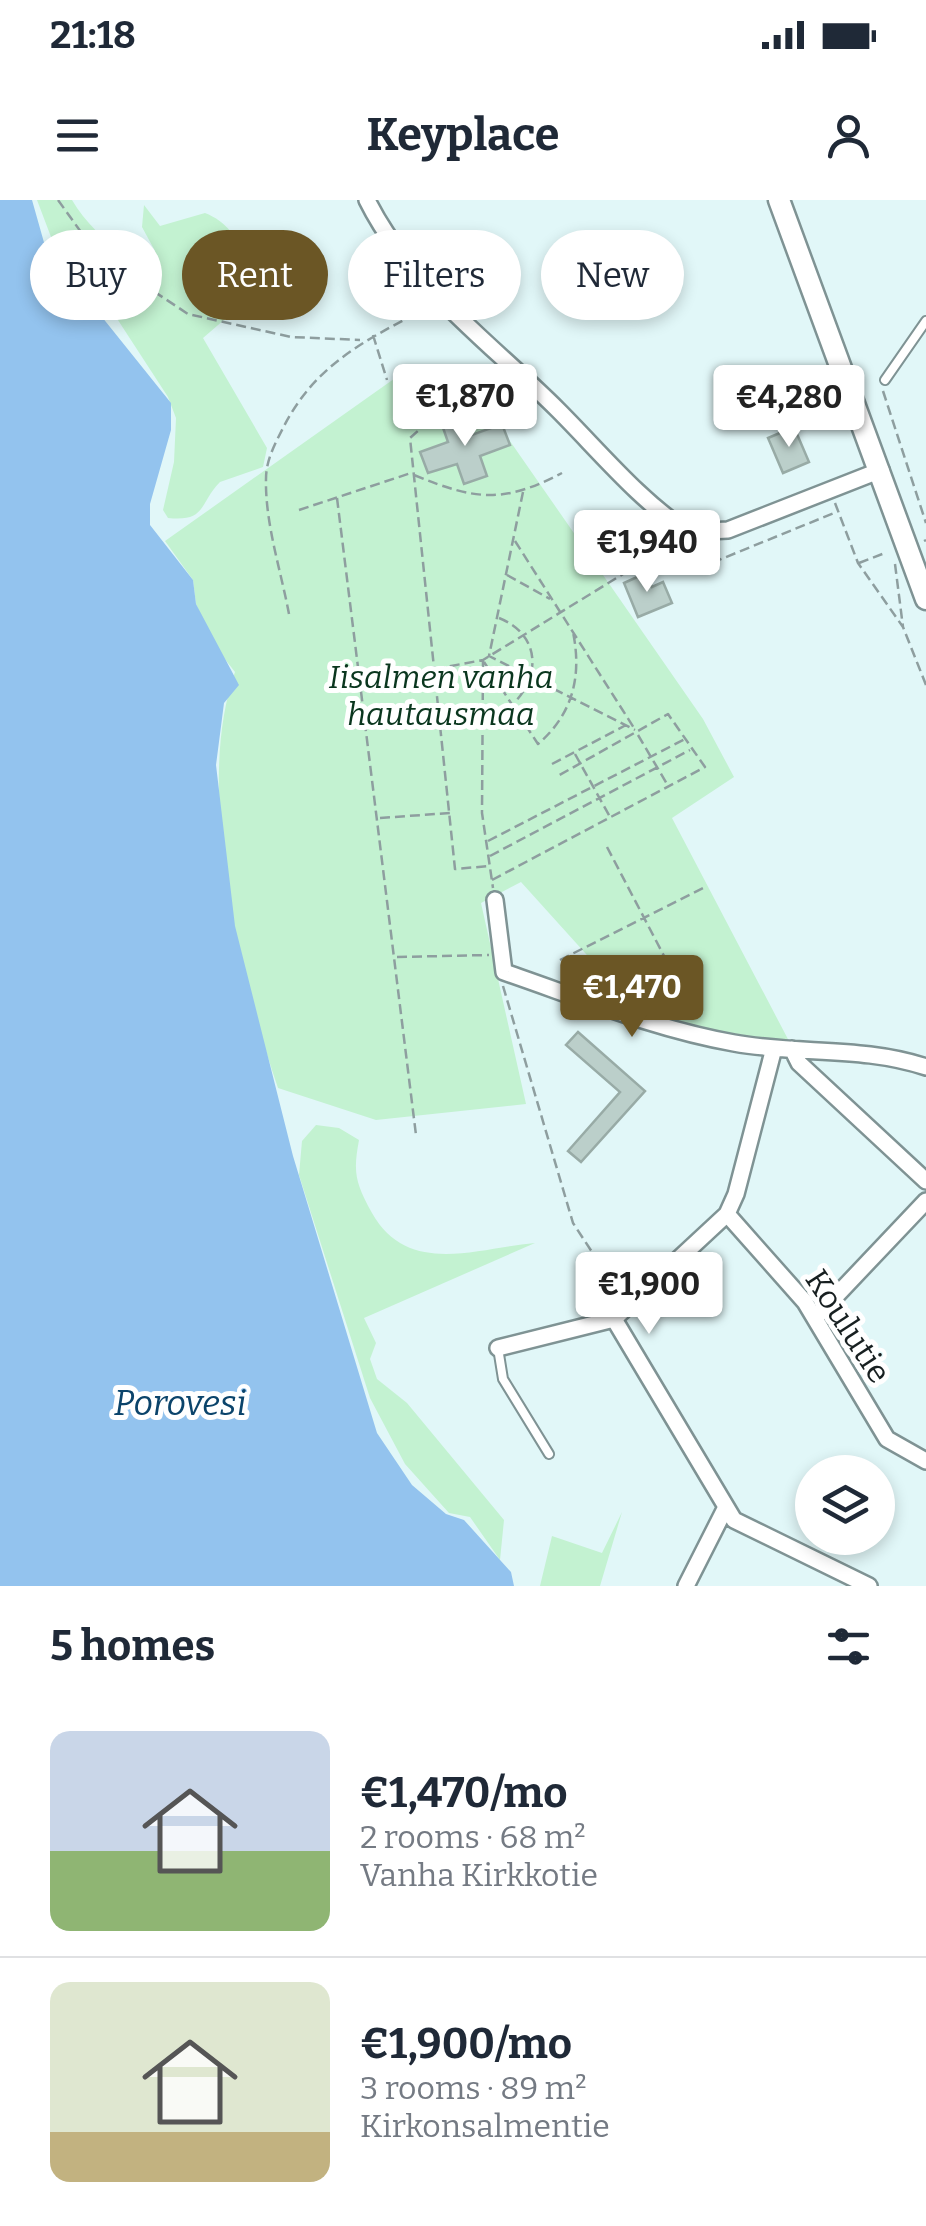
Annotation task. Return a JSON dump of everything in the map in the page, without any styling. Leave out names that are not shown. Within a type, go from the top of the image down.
[{"type":"main road","points":[[779,200],[926,599]]},
{"type":"street","points":[[367,200],[393,248],[597,450],[688,532],[728,530],[881,470]]},
{"type":"street","points":[[495,900],[504,972],[689,1034],[774,1048],[874,1052],[926,1067]]},
{"type":"street","points":[[498,1348],[614,1319],[727,1214],[736,1194],[774,1048]]},
{"type":"street","points":[[792,1049],[799,1063],[926,1181]]},
{"type":"street","points":[[816,1318],[926,1201]]},
{"type":"street","name":"Koulutie","points":[[727,1214],[816,1318],[881,1432],[926,1461]]},
{"type":"street","points":[[614,1319],[725,1509],[747,1529],[869,1586]]},
{"type":"street","points":[[686,1586],[725,1509]]},
{"type":"lane","points":[[886,380],[926,321]]},
{"type":"lane","points":[[498,1348],[503,1379],[549,1454]]},
{"type":"path","points":[[58,200],[96,253],[188,314],[291,337],[362,340]]},
{"type":"path","points":[[289,614],[267,496],[272,450],[309,385],[362,340],[403,320]]},
{"type":"path","points":[[373,335],[386,380]]},
{"type":"path","points":[[886,380],[883,394],[926,523]]},
{"type":"path","points":[[440,411],[410,438],[455,869],[490,866]]},
{"type":"path","points":[[299,510],[414,474],[462,495],[511,496],[562,473]]},
{"type":"path","points":[[489,656],[524,492]]},
{"type":"path","points":[[835,496],[836,512],[858,563],[903,627]]},
{"type":"path","points":[[336,498],[416,1136]]},
{"type":"path","points":[[661,553],[687,573],[836,512]]},
{"type":"path","points":[[514,540],[668,786]]},
{"type":"path","points":[[890,548],[903,627],[926,685]]},
{"type":"path","points":[[858,563],[885,553]]},
{"type":"path","points":[[435,670],[484,660],[636,566]]},
{"type":"path","points":[[506,576],[536,588],[555,604]]},
{"type":"path","points":[[498,618],[524,635],[534,662],[532,678],[512,704]]},
{"type":"path","points":[[484,660],[538,744],[556,727],[572,698],[577,673],[572,630]]},
{"type":"path","points":[[489,656],[636,731]]},
{"type":"path","points":[[484,660],[482,813],[495,900]]},
{"type":"path","points":[[492,880],[705,767],[668,714],[556,777]]},
{"type":"path","points":[[552,764],[626,725]]},
{"type":"path","points":[[486,842],[686,738]]},
{"type":"path","points":[[488,856],[693,748]]},
{"type":"path","points":[[574,753],[610,817]]},
{"type":"path","points":[[378,818],[450,813]]},
{"type":"path","points":[[607,848],[700,1025]]},
{"type":"path","points":[[560,960],[705,887]]},
{"type":"path","points":[[396,956],[502,954]]},
{"type":"path","points":[[504,972],[507,1002],[573,1223],[629,1307]]},
{"type":"green space","points":[[37,200],[72,200],[96,230],[48,230]]},
{"type":"green space","points":[[144,205],[160,226],[205,213],[229,230],[182,230],[182,320],[224,320],[203,338],[267,448],[263,467],[220,482],[201,509],[190,517],[168,518],[163,510],[174,462],[176,418],[168,397],[118,320],[162,320],[162,230],[144,230]]},
{"type":"green space","name":"Iisalmen vanha hautausmaa","points":[[415,364],[485,405],[703,719],[734,777],[672,818],[790,1043],[697,1031],[632,1005],[521,882],[481,903],[526,1104],[376,1120],[278,1088],[236,937],[220,824],[223,718],[235,672],[217,649],[196,604],[193,580],[165,541]]},
{"type":"green space","points":[[316,1125],[339,1128],[359,1140],[356,1169],[362,1193],[387,1233],[404,1245],[445,1254],[535,1243],[364,1318],[376,1343],[370,1359],[377,1379],[407,1403],[504,1520],[500,1560],[470,1517],[449,1513],[405,1464],[370,1398],[299,1175],[302,1141]]},
{"type":"green space","points":[[622,1512],[600,1586],[540,1586],[552,1536],[602,1553]]},
{"type":"water","name":"Porovesi","points":[[0,200],[32,200],[40,230],[30,230],[30,320],[104,320],[171,403],[171,430],[150,504],[150,525],[193,580],[196,604],[239,685],[224,703],[216,765],[235,926],[293,1156],[377,1433],[412,1485],[446,1514],[464,1520],[511,1572],[514,1586],[0,1586]]},
{"type":"building","points":[[465,414],[472,435],[502,424],[510,445],[480,456],[487,476],[464,484],[457,464],[428,473],[420,452],[448,442],[441,422]]},
{"type":"building","points":[[794,427],[809,462],[783,473],[768,438]]},
{"type":"building","points":[[646,573],[652,587],[663,582],[672,603],[638,617],[624,583]]},
{"type":"building","points":[[578,1032],[645,1091],[581,1162],[568,1151],[620,1092],[566,1045]]}]
